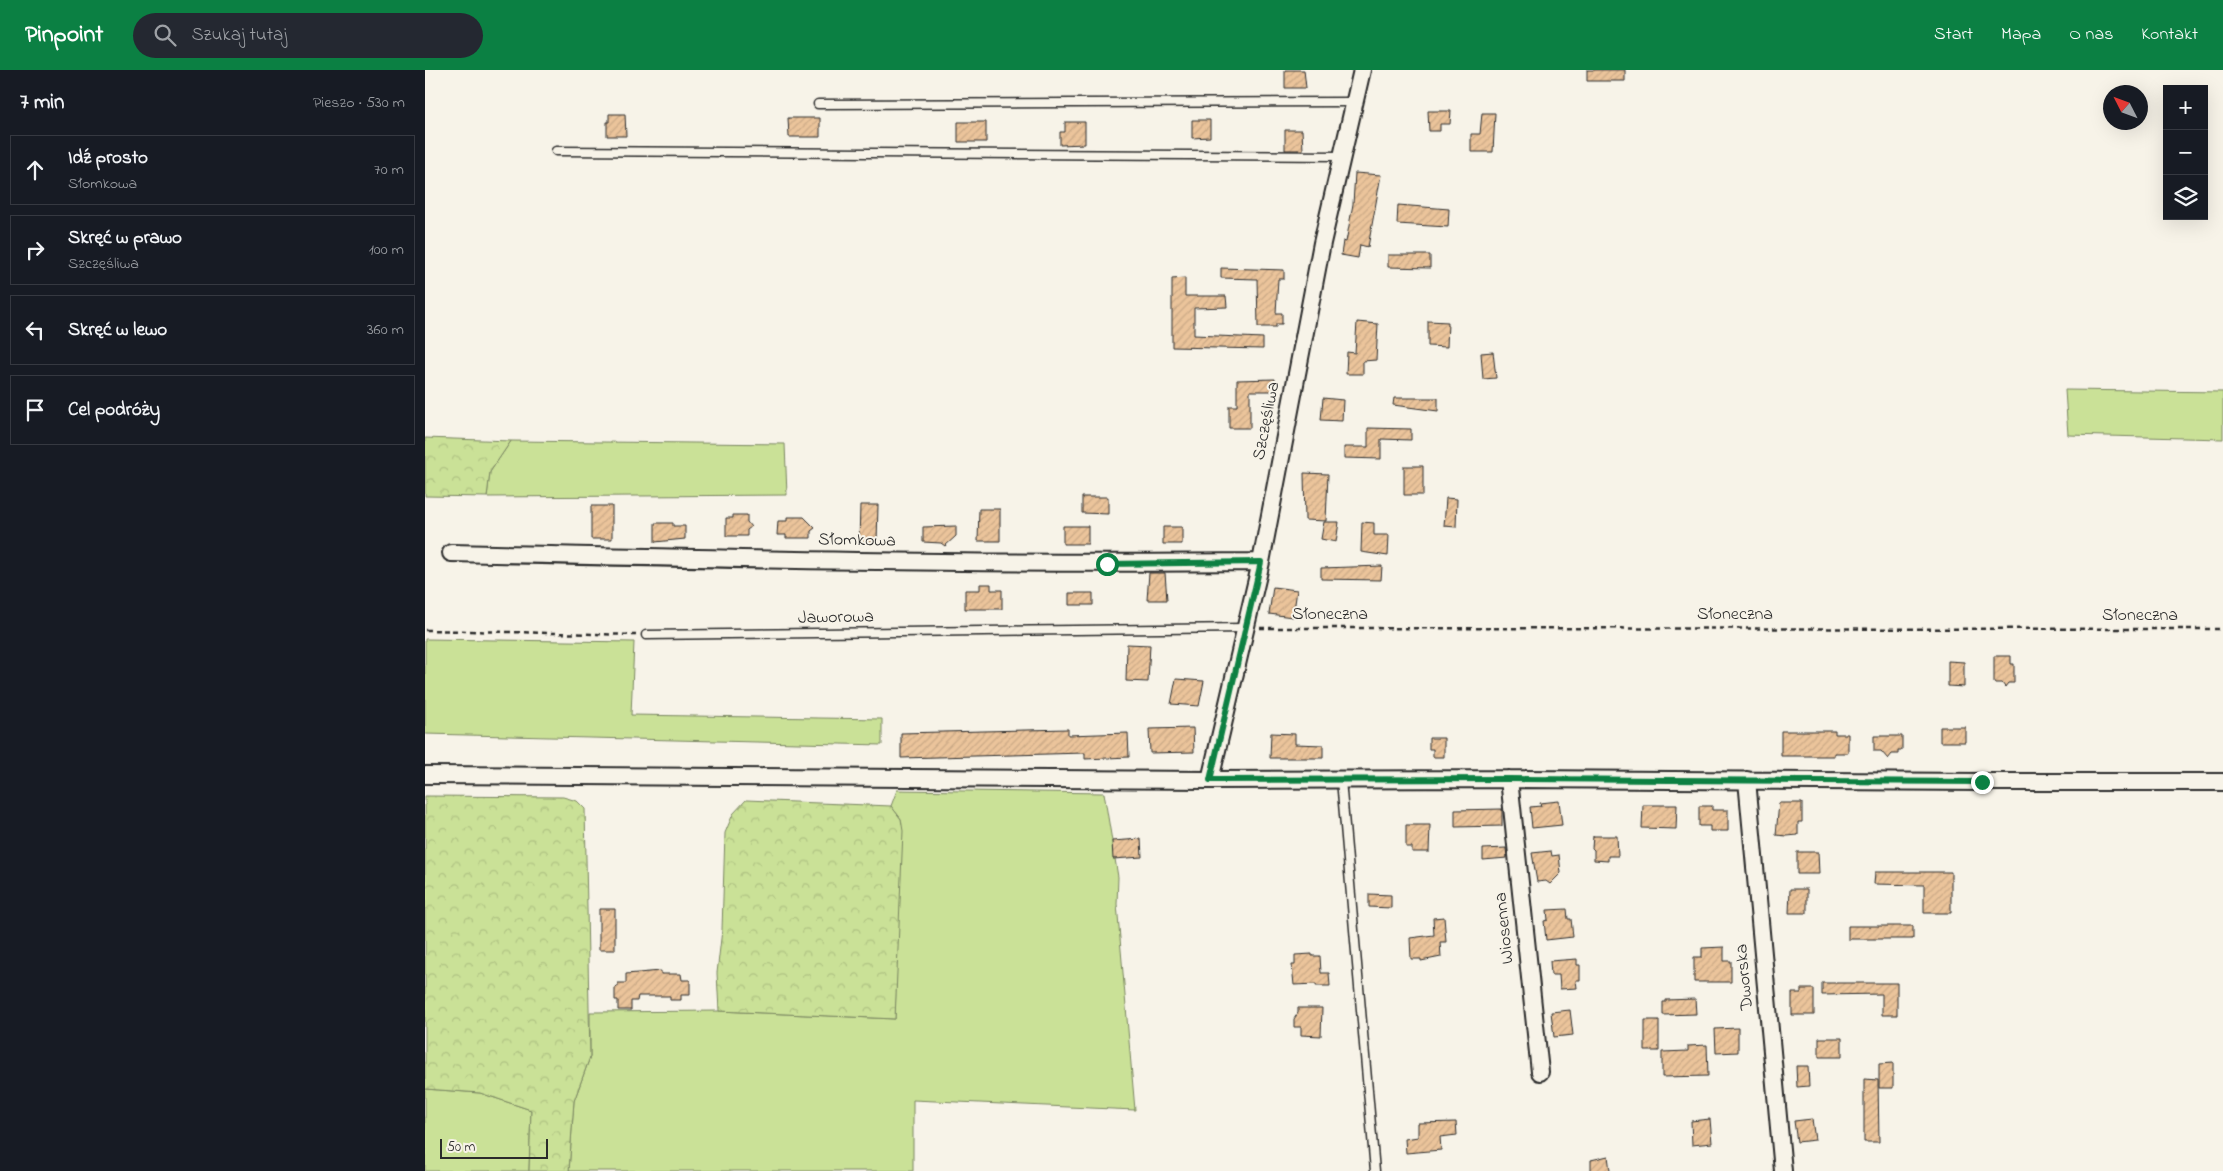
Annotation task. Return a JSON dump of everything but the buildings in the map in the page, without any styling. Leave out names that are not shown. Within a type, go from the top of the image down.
[{"type":"street","name":"Szczęśliwa","points":[[1210,780],[1261,562],[1322,243],[1362,70]]},
{"type":"street","name":"Słomkowa","points":[[451,554],[879,562],[1107,564],[1261,562]]},
{"type":"street","points":[[425,776],[2223,782]]},
{"type":"street","name":"Wiosenna","points":[[1509,779],[1540,1072]]},
{"type":"street","name":"Dworska","points":[[1747,780],[1783,1171]]},
{"type":"lane","points":[[818,104],[1356,102]]},
{"type":"lane","points":[[556,151],[1341,156]]},
{"type":"lane","name":"Jaworowa","points":[[646,635],[1246,628]]},
{"type":"lane","points":[[1341,780],[1375,1171]]},
{"type":"path","name":"Słoneczna","points":[[1246,628],[2223,628]]},
{"type":"path","points":[[425,630],[646,635]]},
{"type":"green space","points":[[2065,390],[2223,392],[2223,439],[2068,435]]},
{"type":"green space","points":[[425,438],[511,441],[490,472],[487,497],[425,496]]},
{"type":"green space","points":[[511,441],[785,444],[787,495],[487,497],[490,472]]},
{"type":"green space","points":[[425,639],[634,642],[631,715],[882,719],[882,745],[425,734]]},
{"type":"green space","points":[[897,790],[1104,793],[1118,877],[1117,904],[1135,1110],[913,1100],[913,1171],[569,1171],[574,1101],[590,1057],[590,1012],[719,1011],[895,1019],[901,819],[891,806]]},
{"type":"green space","points":[[425,796],[563,797],[577,801],[585,809],[590,1057],[574,1101],[569,1171],[529,1171],[531,1110],[480,1093],[425,1089]]},
{"type":"green space","points":[[746,800],[891,806],[901,819],[903,831],[895,1019],[719,1011],[717,973],[722,930],[725,833],[733,814]]},
{"type":"green space","points":[[425,1089],[480,1093],[531,1110],[529,1171],[425,1171]]},
{"type":"route","points":[[1107,564],[1261,562],[1210,780],[1509,779],[1982,782]]}]
